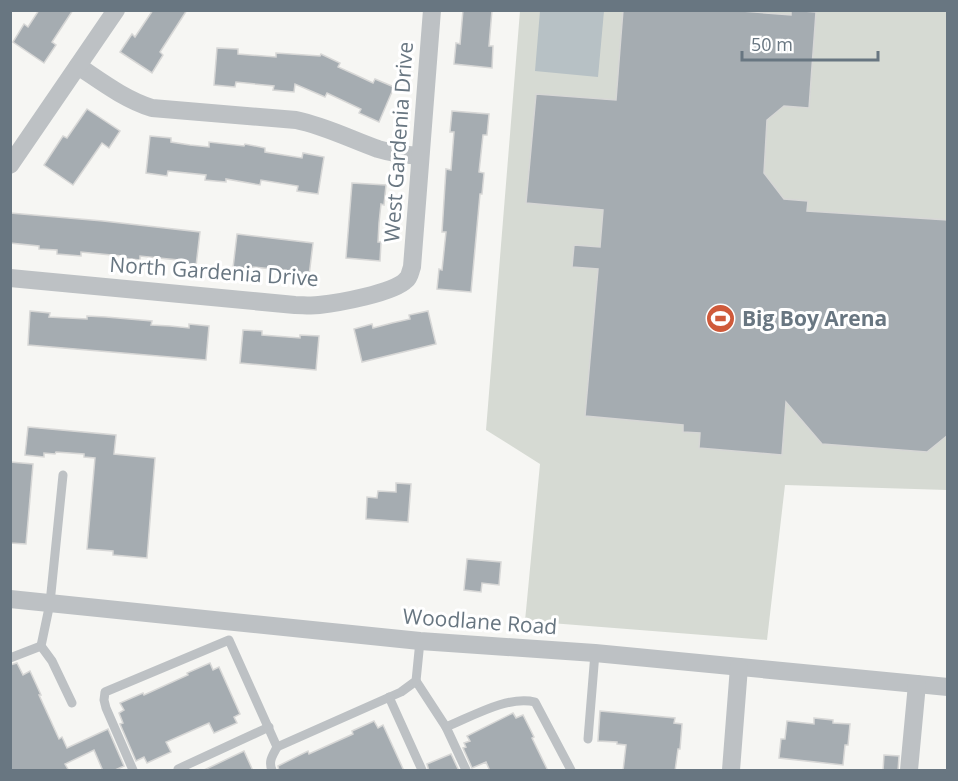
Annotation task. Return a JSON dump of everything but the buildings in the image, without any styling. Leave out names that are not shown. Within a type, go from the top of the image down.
[{"type":"street","points":[[10,165],[116,10]]},
{"type":"street","name":"West Gardenia Drive","points":[[409,276],[413,259],[432,10]]},
{"type":"street","points":[[78,66],[120,94],[152,108],[314,123],[379,149],[420,156]]},
{"type":"street","name":"North Gardenia Drive","points":[[10,278],[295,305],[318,305],[389,290],[405,282],[409,276]]},
{"type":"street","name":"Woodlane Road","points":[[10,598],[230,631],[595,653],[948,687]]},
{"type":"street","points":[[731,771],[739,667]]},
{"type":"street","points":[[909,771],[917,684]]},
{"type":"lane","points":[[63,475],[50,603],[41,646],[52,661],[72,703]]},
{"type":"lane","points":[[133,771],[106,708],[105,692],[230,631],[278,747]]},
{"type":"lane","points":[[420,641],[416,681],[447,728],[466,771]]},
{"type":"lane","points":[[10,658],[41,646]]},
{"type":"lane","points":[[588,739],[595,653]]},
{"type":"lane","points":[[272,771],[270,761],[278,747],[401,692],[416,681]]},
{"type":"lane","points":[[389,697],[422,771]]},
{"type":"lane","points":[[447,728],[504,703],[517,700],[535,702],[571,771]]},
{"type":"lane","points":[[178,769],[268,727]]},
{"type":"shaded area","name":"Big Boy Arena","points":[[520,11],[947,11],[947,490],[785,485],[767,640],[525,621],[540,464],[486,430]]},
{"type":"shaded area","points":[[540,11],[604,11],[598,77],[535,71]]},
{"type":"place","name":"Big Boy Arena","points":[[721,319]]}]
